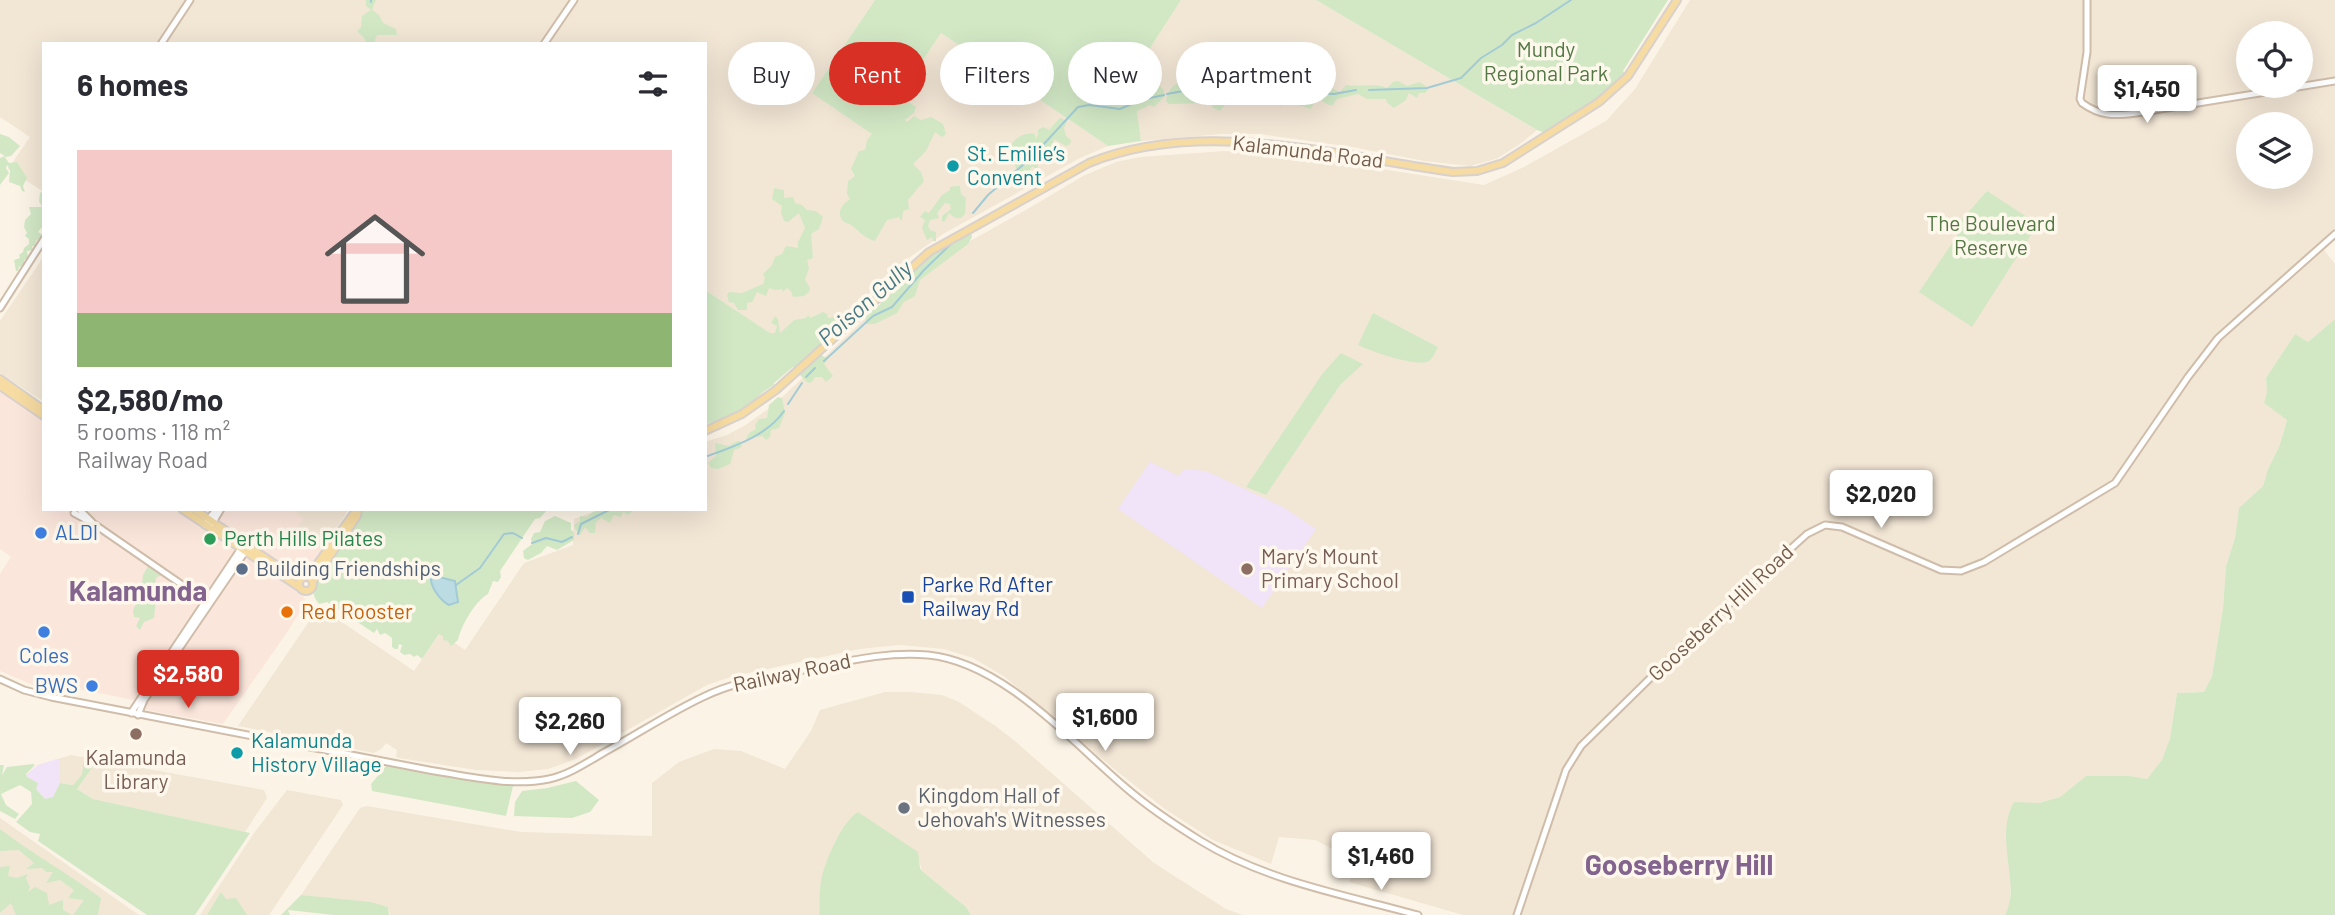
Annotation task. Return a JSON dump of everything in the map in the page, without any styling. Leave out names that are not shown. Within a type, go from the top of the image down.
[{"type":"main road","name":"Kalamunda Road","points":[[707,430],[742,414],[776,390],[929,252],[1089,163],[1146,147],[1224,142],[1303,149],[1454,173],[1492,167],[1539,141],[1609,95],[1638,63],[1677,0]]},
{"type":"main road","points":[[0,379],[42,409]]},
{"type":"main road","points":[[0,386],[42,415]]},
{"type":"main road","points":[[190,511],[292,576],[305,581],[327,555],[357,511]]},
{"type":"street","points":[[162,42],[190,0]]},
{"type":"street","points":[[545,42],[574,0]]},
{"type":"street","points":[[2087,0],[2087,52],[2081,99],[2082,103],[2094,112],[2108,116],[2136,113],[2335,81]]},
{"type":"street","name":"Gooseberry Hill Road","points":[[1517,915],[1566,769],[1581,746],[1684,645],[1807,534],[1825,525],[1842,527],[1941,570],[1961,571],[1984,562],[2115,483],[2218,338],[2335,234]]},
{"type":"street","points":[[0,308],[42,242]]},
{"type":"street","points":[[209,524],[218,511]]},
{"type":"street","points":[[77,512],[209,601]]},
{"type":"street","points":[[131,713],[245,547]]},
{"type":"street","name":"Railway Road","points":[[0,679],[36,694],[138,715],[429,770],[528,781],[549,779],[575,769],[702,697],[737,683],[872,657],[904,654],[944,657],[981,670],[1005,685],[1133,794],[1214,849],[1317,889],[1418,915]]},
{"type":"street","points":[[138,715],[149,690]]},
{"type":"shaded area","points":[[0,0],[875,0],[847,42],[829,42],[829,68],[815,89],[815,42],[728,42],[728,105],[815,105],[815,93],[829,94],[829,105],[926,105],[926,56],[941,33],[954,42],[940,42],[940,105],[1047,105],[1108,146],[1080,158],[943,234],[903,262],[846,315],[828,318],[780,340],[707,291],[707,42],[42,42],[42,191],[8,169],[30,137],[0,117]]},
{"type":"shaded area","points":[[1181,0],[1316,0],[1537,130],[1496,159],[1470,166],[1260,134],[1221,134],[1141,141],[1136,105],[1162,105],[1162,42],[1154,42]]},
{"type":"shaded area","points":[[1690,0],[2335,0],[2335,240],[2324,250],[2335,264],[2335,319],[2308,342],[2295,334],[2266,378],[2267,392],[2264,403],[2287,419],[2263,486],[2239,509],[2235,538],[2226,566],[2223,608],[2212,676],[2204,692],[2177,693],[2170,738],[2162,761],[2147,779],[2130,776],[2086,776],[2060,797],[2039,803],[2010,889],[2010,906],[2005,915],[1463,915],[1349,882],[1360,863],[1315,840],[1279,837],[1271,864],[1213,840],[1165,809],[1005,677],[973,658],[944,649],[899,645],[860,649],[734,676],[707,685],[576,759],[548,769],[518,772],[476,770],[399,758],[396,757],[397,750],[386,743],[374,753],[238,726],[316,611],[320,609],[414,671],[440,633],[465,650],[524,563],[573,545],[574,519],[596,511],[707,511],[707,441],[727,435],[775,404],[913,273],[1083,176],[1116,162],[1140,157],[1225,151],[1291,155],[1484,185],[1524,167],[1606,121],[1635,89]]},
{"type":"shaded area","points":[[42,259],[42,401],[0,373],[0,321]]},
{"type":"shaded area","points":[[0,392],[42,420],[42,511],[177,511],[210,533],[225,511],[294,511],[303,518],[295,531],[322,550],[306,571],[294,571],[285,584],[303,596],[306,602],[223,724],[146,710],[146,705],[133,700],[99,693],[60,686],[42,689],[0,671],[0,574],[11,557],[0,549]]},
{"type":"shaded area","name":"Mary’s Mount Primary School","points":[[1150,462],[1179,476],[1184,469],[1206,471],[1283,507],[1316,529],[1262,608],[1118,509]]},
{"type":"shaded area","points":[[294,511],[348,511],[322,550],[294,531],[303,518]]},
{"type":"shaded area","points":[[885,692],[942,695],[959,702],[1016,742],[1154,863],[1226,909],[1243,915],[971,915],[966,907],[922,871],[919,860],[821,880],[819,915],[390,915],[388,907],[301,895],[360,808],[367,806],[521,832],[652,836],[652,783],[679,762],[714,749],[741,751],[785,769],[811,731],[820,710]]},
{"type":"shaded area","points":[[71,755],[264,790],[267,798],[245,832],[93,799],[77,789],[94,765],[73,785],[62,783],[53,797],[45,799],[26,775],[38,765]]},
{"type":"shaded area","points":[[57,759],[60,761],[60,783],[53,797],[45,799],[36,789],[38,783],[26,775],[38,765]]},
{"type":"shaded area","points":[[287,790],[341,800],[343,805],[269,915],[200,915],[254,833]]},
{"type":"shaded area","points":[[0,818],[139,915],[0,915]]},
{"type":"green space","points":[[366,0],[376,0],[372,10],[379,15],[383,23],[396,29],[397,35],[377,35],[374,42],[365,42],[357,31],[361,27],[362,16],[371,10],[366,6]]},
{"type":"green space","points":[[875,0],[1181,0],[1154,42],[1068,42],[1068,105],[1150,105],[1137,111],[1141,141],[1108,146],[1047,105],[1054,105],[1054,42],[954,42],[941,33],[926,56],[926,42],[847,42]]},
{"type":"green space","name":"Mundy Regional Park","points":[[1316,0],[1668,0],[1623,71],[1628,76],[1609,95],[1550,135],[1537,130]]},
{"type":"green space","points":[[829,68],[829,105],[815,95],[815,89]]},
{"type":"green space","points":[[1398,81],[1407,86],[1419,82],[1428,90],[1419,93],[1417,98],[1409,93],[1406,100],[1394,108],[1386,99],[1367,99],[1358,94],[1336,100],[1336,90],[1340,92],[1346,85],[1387,88]]},
{"type":"green space","points":[[1176,84],[1176,104],[1166,101],[1171,88]]},
{"type":"green space","points":[[830,105],[913,105],[916,107],[914,113],[905,120],[907,122],[914,116],[921,120],[931,117],[943,124],[946,134],[942,137],[935,132],[926,151],[913,164],[921,172],[924,181],[908,200],[909,209],[903,211],[902,220],[899,217],[887,220],[875,241],[843,221],[840,212],[850,199],[847,194],[848,181],[855,176],[851,169],[859,151],[865,150],[867,140],[872,134]]},
{"type":"green space","points":[[1212,105],[1225,105],[1220,111]]},
{"type":"green space","points":[[1060,118],[1067,121],[1064,128],[1066,136],[1071,140],[1070,144],[1066,146],[1054,139],[1053,144],[1058,148],[1058,153],[1039,161],[1037,169],[1032,166],[1029,172],[1020,172],[1015,167],[1017,160],[1007,154],[1011,145],[1017,138],[1030,133],[1035,134],[1035,139],[1038,130],[1043,127],[1049,130]]},
{"type":"green space","points":[[0,134],[20,146],[11,156],[5,157],[9,163],[17,162],[27,178],[23,186],[25,192],[20,186],[9,182],[10,170],[7,165],[9,173],[0,185],[0,158],[5,156],[0,153]]},
{"type":"green space","points":[[960,186],[961,194],[966,198],[965,214],[961,218],[955,218],[949,213],[942,222],[942,216],[951,209],[950,204],[945,203],[937,213],[939,218],[930,220],[928,226],[936,232],[936,241],[933,241],[932,237],[927,240],[922,228],[925,220],[920,217],[925,211],[929,213],[950,187]]},
{"type":"green space","points":[[774,188],[784,190],[784,198],[793,197],[795,203],[807,210],[816,211],[823,217],[819,229],[811,234],[813,258],[807,260],[809,268],[805,280],[810,288],[809,292],[804,296],[793,297],[787,288],[783,292],[782,289],[769,288],[766,296],[757,292],[752,302],[747,303],[747,310],[738,310],[734,303],[729,302],[729,292],[742,293],[763,284],[763,274],[772,265],[775,257],[782,254],[786,246],[798,248],[805,228],[799,213],[788,222],[784,221],[782,206],[772,199]]},
{"type":"green space","name":"The Boulevard Reserve","points":[[1987,191],[2038,224],[1972,327],[1919,292],[1957,236],[1958,224]]},
{"type":"green space","points":[[29,207],[42,207],[42,228],[38,232],[42,236],[35,246],[32,246],[33,250],[27,251],[28,258],[24,260],[26,264],[16,271],[14,260],[20,258],[19,255],[29,244],[24,227],[25,220],[31,214]]},
{"type":"green space","points":[[971,230],[972,237],[968,244],[920,280],[915,296],[904,302],[897,313],[875,324],[866,324],[869,312],[880,305],[885,294],[906,272]]},
{"type":"green space","points":[[707,291],[770,333],[775,333],[777,326],[771,323],[775,316],[780,333],[794,320],[806,318],[808,315],[810,318],[823,312],[828,318],[846,315],[832,336],[825,338],[797,369],[793,367],[740,413],[732,414],[733,417],[721,422],[718,420],[707,424]]},
{"type":"green space","points":[[1373,313],[1438,347],[1432,358],[1423,363],[1405,361],[1358,345]]},
{"type":"green space","points":[[2335,319],[2335,915],[2005,915],[2011,889],[2006,831],[2014,802],[2039,803],[2060,797],[2086,776],[2130,776],[2147,779],[2162,760],[2170,738],[2177,693],[2204,692],[2212,676],[2223,608],[2226,566],[2235,538],[2239,508],[2263,486],[2287,420],[2264,403],[2267,392],[2266,378],[2295,334],[2308,342]]},
{"type":"green space","points":[[1341,353],[1363,364],[1340,385],[1266,495],[1246,487],[1323,373]]},
{"type":"green space","points":[[820,354],[828,359],[824,364],[833,376],[826,382],[822,377],[815,377],[808,383],[800,375],[801,372]]},
{"type":"green space","points":[[778,397],[782,398],[785,413],[779,428],[771,430],[770,437],[766,440],[762,436],[746,439],[749,433],[756,429],[755,425],[759,419],[767,418],[769,405]]},
{"type":"green space","points":[[740,441],[742,447],[734,450],[730,464],[718,469],[711,468],[708,463],[716,456],[715,443],[729,446]]},
{"type":"green space","points":[[357,511],[546,511],[535,519],[500,571],[498,582],[493,581],[488,594],[465,621],[458,640],[451,646],[439,634],[422,659],[417,655],[404,655],[400,652],[402,645],[399,644],[398,649],[392,647],[392,638],[385,633],[380,635],[377,629],[374,633],[327,602],[319,604],[313,593],[313,581]]},
{"type":"green space","points":[[633,511],[628,515],[623,512],[621,517],[614,515],[610,523],[601,518],[596,522],[595,533],[590,533],[585,527],[580,535],[574,525],[580,521],[580,516],[587,517],[593,512]]},
{"type":"green space","points":[[555,516],[571,523],[574,540],[557,550],[547,546],[528,560],[524,558],[523,551],[532,544],[534,533],[540,532],[545,521]]},
{"type":"green space","points":[[148,566],[161,575],[156,578],[155,587],[149,590],[156,598],[154,618],[144,622],[140,630],[136,626],[140,618],[134,617],[133,610],[138,600],[134,595],[138,588],[135,585],[142,585]]},
{"type":"green space","points":[[84,761],[92,761],[94,765],[77,789],[93,799],[250,833],[195,915],[147,915],[38,841],[40,834],[30,832],[16,822],[32,804],[31,792],[20,785],[1,794],[6,805],[19,814],[15,819],[0,811],[0,765],[4,765],[2,775],[7,767],[35,765],[26,774],[38,783],[36,789],[45,799],[53,797],[60,783],[73,785],[82,775]]},
{"type":"green space","points":[[386,766],[513,786],[506,816],[372,791],[371,784]]},
{"type":"green space","points":[[576,781],[599,800],[590,812],[572,818],[514,816],[515,802],[522,791]]},
{"type":"green space","points":[[858,812],[918,852],[922,871],[966,907],[971,915],[819,915],[820,885],[826,864],[840,833]]},
{"type":"green space","points":[[0,829],[101,898],[98,915],[73,915],[84,900],[68,898],[74,890],[60,880],[46,883],[53,872],[46,872],[42,868],[26,869],[34,863],[19,850],[0,851]]},
{"type":"green space","points":[[10,866],[8,876],[17,878],[28,874],[28,892],[35,887],[47,893],[49,905],[63,900],[63,910],[72,915],[16,915],[11,903],[0,913],[0,867]]},
{"type":"green space","points":[[221,892],[226,899],[236,898],[247,915],[207,915]]},
{"type":"green space","points":[[301,895],[371,902],[388,907],[389,915],[334,915],[288,910],[290,915],[281,915]]},
{"type":"water","points":[[435,576],[455,581],[458,602],[449,605],[440,597],[431,583]]},
{"type":"waterway","name":"Poison Gully","points":[[1369,90],[1427,88],[1461,78],[1481,58],[1512,35],[1571,0]]},
{"type":"waterway","points":[[1336,94],[1356,90]]},
{"type":"waterway","name":"Poison Gully","points":[[1167,94],[1176,92]]},
{"type":"waterway","name":"Poison Gully","points":[[973,213],[988,195],[1031,158],[1078,107],[1089,105],[1120,109],[1141,100],[1164,95]]},
{"type":"waterway","name":"Poison Gully","points":[[824,361],[873,316],[892,307],[953,242]]},
{"type":"waterway","points":[[806,377],[815,368]]},
{"type":"waterway","name":"Poison Gully","points":[[788,404],[802,383]]},
{"type":"waterway","name":"Poison Gully","points":[[707,456],[759,434],[784,411]]},
{"type":"waterway","points":[[578,534],[581,524],[607,511]]},
{"type":"waterway","points":[[456,585],[480,568],[504,534],[513,533],[522,538]]},
{"type":"waterway","name":"Poison Gully","points":[[532,543],[546,538],[562,542],[572,537]]},
{"type":"waterway","points":[[416,568],[433,577]]},
{"type":"place","name":"St. Emilie’s Convent","points":[[953,166]]},
{"type":"place","name":"ALDI","points":[[41,533]]},
{"type":"place","name":"Perth Hills Pilates","points":[[210,539]]},
{"type":"place","name":"Building Friendships","points":[[242,569]]},
{"type":"place","name":"Mary’s Mount Primary School","points":[[1247,569]]},
{"type":"place","name":"Parke Rd After Railway Rd","points":[[908,597]]},
{"type":"place","name":"Red Rooster","points":[[287,612]]},
{"type":"place","name":"Coles","points":[[44,632]]},
{"type":"place","name":"BWS","points":[[92,686]]},
{"type":"place","name":"Kalamunda Library","points":[[136,734]]},
{"type":"place","name":"Kalamunda History Village","points":[[237,753]]},
{"type":"place","name":"Kingdom Hall of Jehovah's Witnesses","points":[[904,808]]},
{"type":"district","name":"Kalamunda","points":[[138,591]]},
{"type":"district","name":"Gooseberry Hill","points":[[1679,865]]}]
